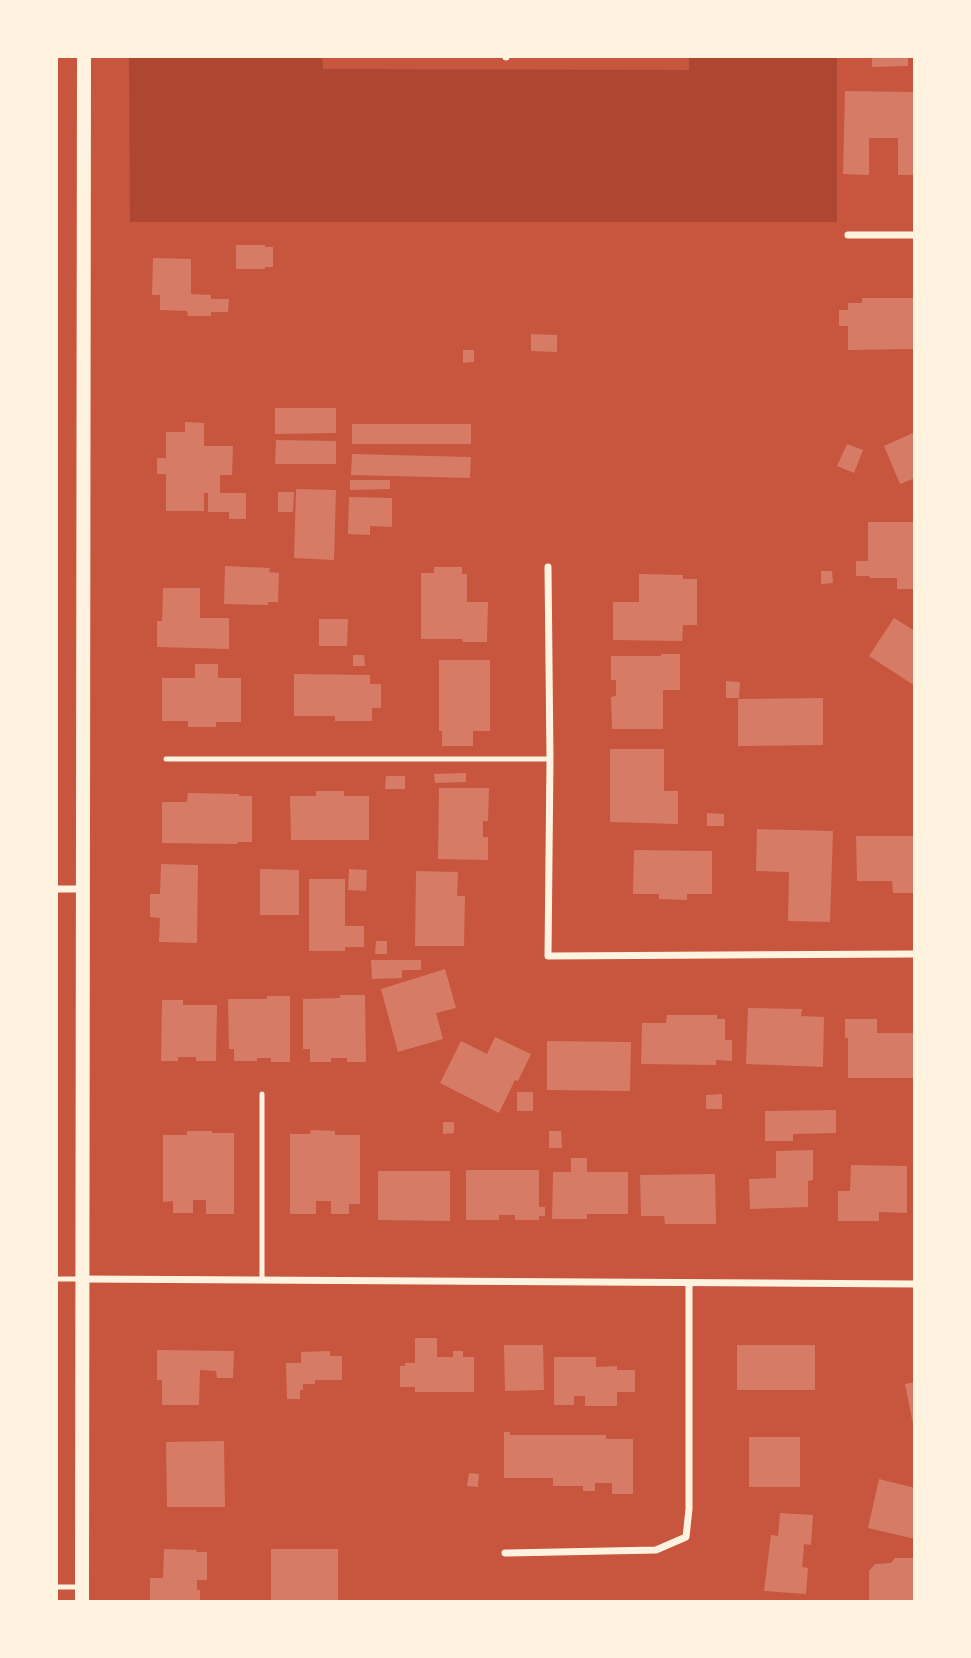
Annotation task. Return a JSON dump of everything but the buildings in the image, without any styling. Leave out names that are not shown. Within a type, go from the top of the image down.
[{"type":"main road","points":[[82,1594],[84,56]]},
{"type":"street","points":[[848,235],[915,235]]},
{"type":"street","points":[[548,567],[548,956],[915,954]]},
{"type":"street","points":[[56,889],[82,889]]},
{"type":"street","points":[[83,1279],[915,1284]]},
{"type":"street","points":[[505,1553],[656,1550],[686,1536],[690,1509],[689,1283]]},
{"type":"lane","points":[[166,759],[550,759]]},
{"type":"lane","points":[[262,1094],[262,1280]]},
{"type":"lane","points":[[56,1279],[83,1279]]},
{"type":"lane","points":[[56,1587],[82,1594]]},
{"type":"shaded area","points":[[129,56],[322,56],[323,69],[689,70],[689,56],[837,56],[837,222],[130,222]]}]
